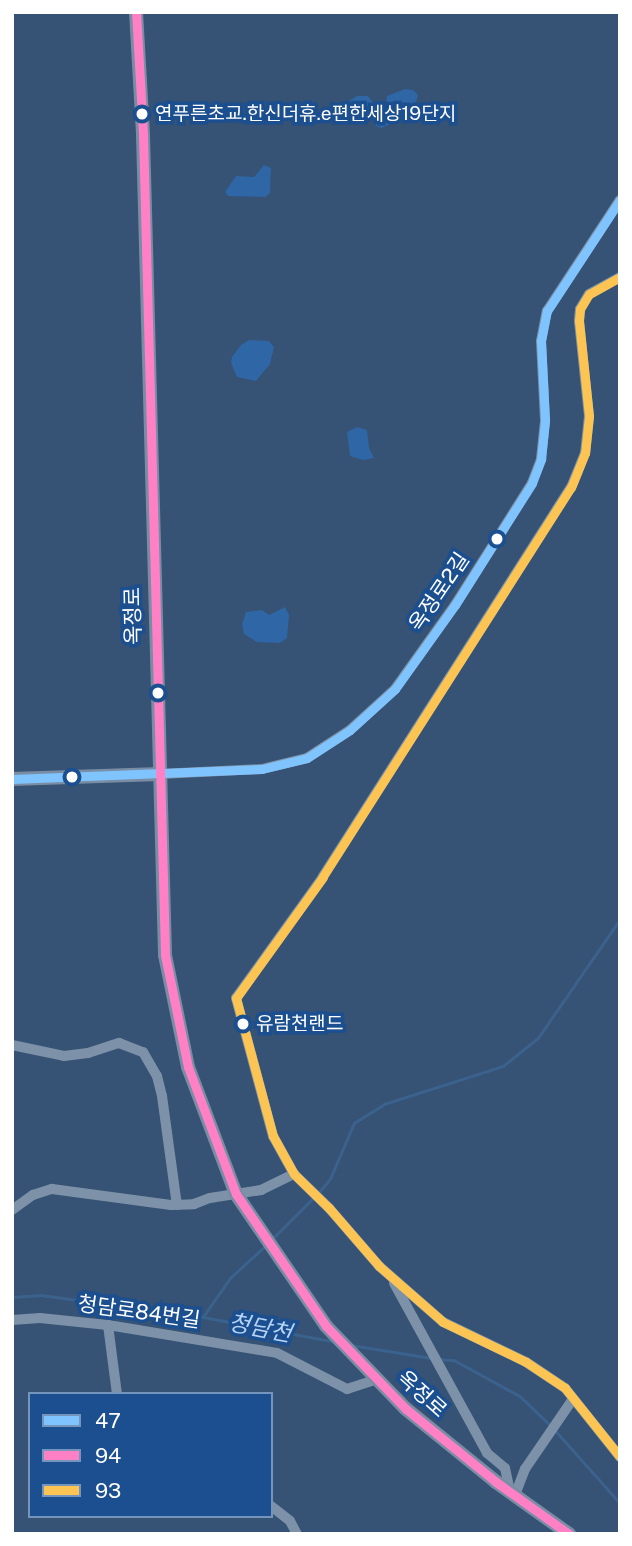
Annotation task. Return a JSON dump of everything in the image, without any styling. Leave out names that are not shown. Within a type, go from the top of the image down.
[{"type":"main road","name":"옥정로","points":[[136,12],[143,135],[165,955],[187,1068],[239,1199],[327,1326],[406,1409],[569,1534]]},
{"type":"main road","points":[[12,779],[160,774]]},
{"type":"street","name":"옥정로2길","points":[[160,774],[262,769],[307,758],[350,730],[395,689],[455,605],[532,483],[541,459],[545,420],[541,341],[547,311],[620,200]]},
{"type":"street","points":[[620,276],[589,294],[580,309],[589,416],[585,453],[571,487],[323,877],[236,998],[273,1136],[297,1177],[329,1208],[388,1274],[443,1322],[526,1362],[565,1388],[571,1404],[620,1457]]},
{"type":"street","points":[[12,1045],[64,1056],[88,1053],[119,1043],[143,1052],[157,1076],[162,1096],[177,1205]]},
{"type":"street","points":[[12,1210],[33,1195],[52,1189],[177,1205],[239,1199],[297,1177]]},
{"type":"street","points":[[388,1274],[487,1452],[505,1468],[513,1493]]},
{"type":"street","name":"청담로84번길","points":[[12,1320],[40,1318],[108,1325],[277,1353],[346,1389],[372,1376]]},
{"type":"street","points":[[108,1325],[117,1392]]},
{"type":"street","points":[[513,1493],[525,1469],[571,1404]]},
{"type":"street","points":[[273,1508],[290,1521],[297,1534]]},
{"type":"shaded area","points":[[405,89],[413,90],[418,95],[416,102],[405,109],[398,120],[382,128],[376,126],[370,115],[351,108],[347,102],[357,96],[368,96],[380,112],[385,112],[387,96]]},
{"type":"shaded area","points":[[264,165],[271,168],[270,193],[265,197],[228,196],[225,192],[236,176],[254,177]]},
{"type":"shaded area","points":[[249,340],[269,341],[274,347],[270,364],[256,381],[237,377],[231,363],[241,345]]},
{"type":"shaded area","points":[[357,427],[367,430],[369,448],[374,458],[363,460],[350,456],[347,432]]},
{"type":"shaded area","points":[[285,607],[289,615],[287,638],[280,643],[257,642],[244,634],[242,624],[246,612],[262,610],[269,615]]},
{"type":"waterway","points":[[319,1192],[330,1179],[354,1123],[384,1104],[503,1066],[538,1038],[620,919]]},
{"type":"waterway","points":[[272,1239],[314,1197]]},
{"type":"waterway","points":[[203,1317],[230,1278],[265,1246]]},
{"type":"waterway","name":"청담천","points":[[12,1297],[41,1295],[203,1317],[331,1341]]},
{"type":"waterway","name":"청담천","points":[[351,1345],[431,1358]]},
{"type":"waterway","name":"청담천","points":[[438,1359],[454,1360],[520,1396],[550,1425]]},
{"type":"waterway","name":"청담천","points":[[555,1430],[620,1503]]},
{"type":"transit line","name":"94","points":[[136,12],[143,135],[165,955],[188,1067],[236,1194],[326,1326],[406,1409],[496,1482],[569,1534]]},
{"type":"transit line","name":"47","points":[[12,779],[262,769],[307,758],[350,730],[395,689],[455,605],[532,483],[541,459],[545,420],[541,341],[547,311],[620,200]]},
{"type":"transit line","name":"93","points":[[620,277],[589,294],[580,309],[589,416],[585,453],[571,487],[323,877],[236,998],[273,1136],[294,1174],[329,1208],[379,1266],[443,1322],[526,1362],[565,1388],[620,1457]]},
{"type":"place","name":"연푸른초교.한신더휴.e편한세상19단지","points":[[142,114]]},
{"type":"place","name":"유람천랜드","points":[[243,1024]]}]
